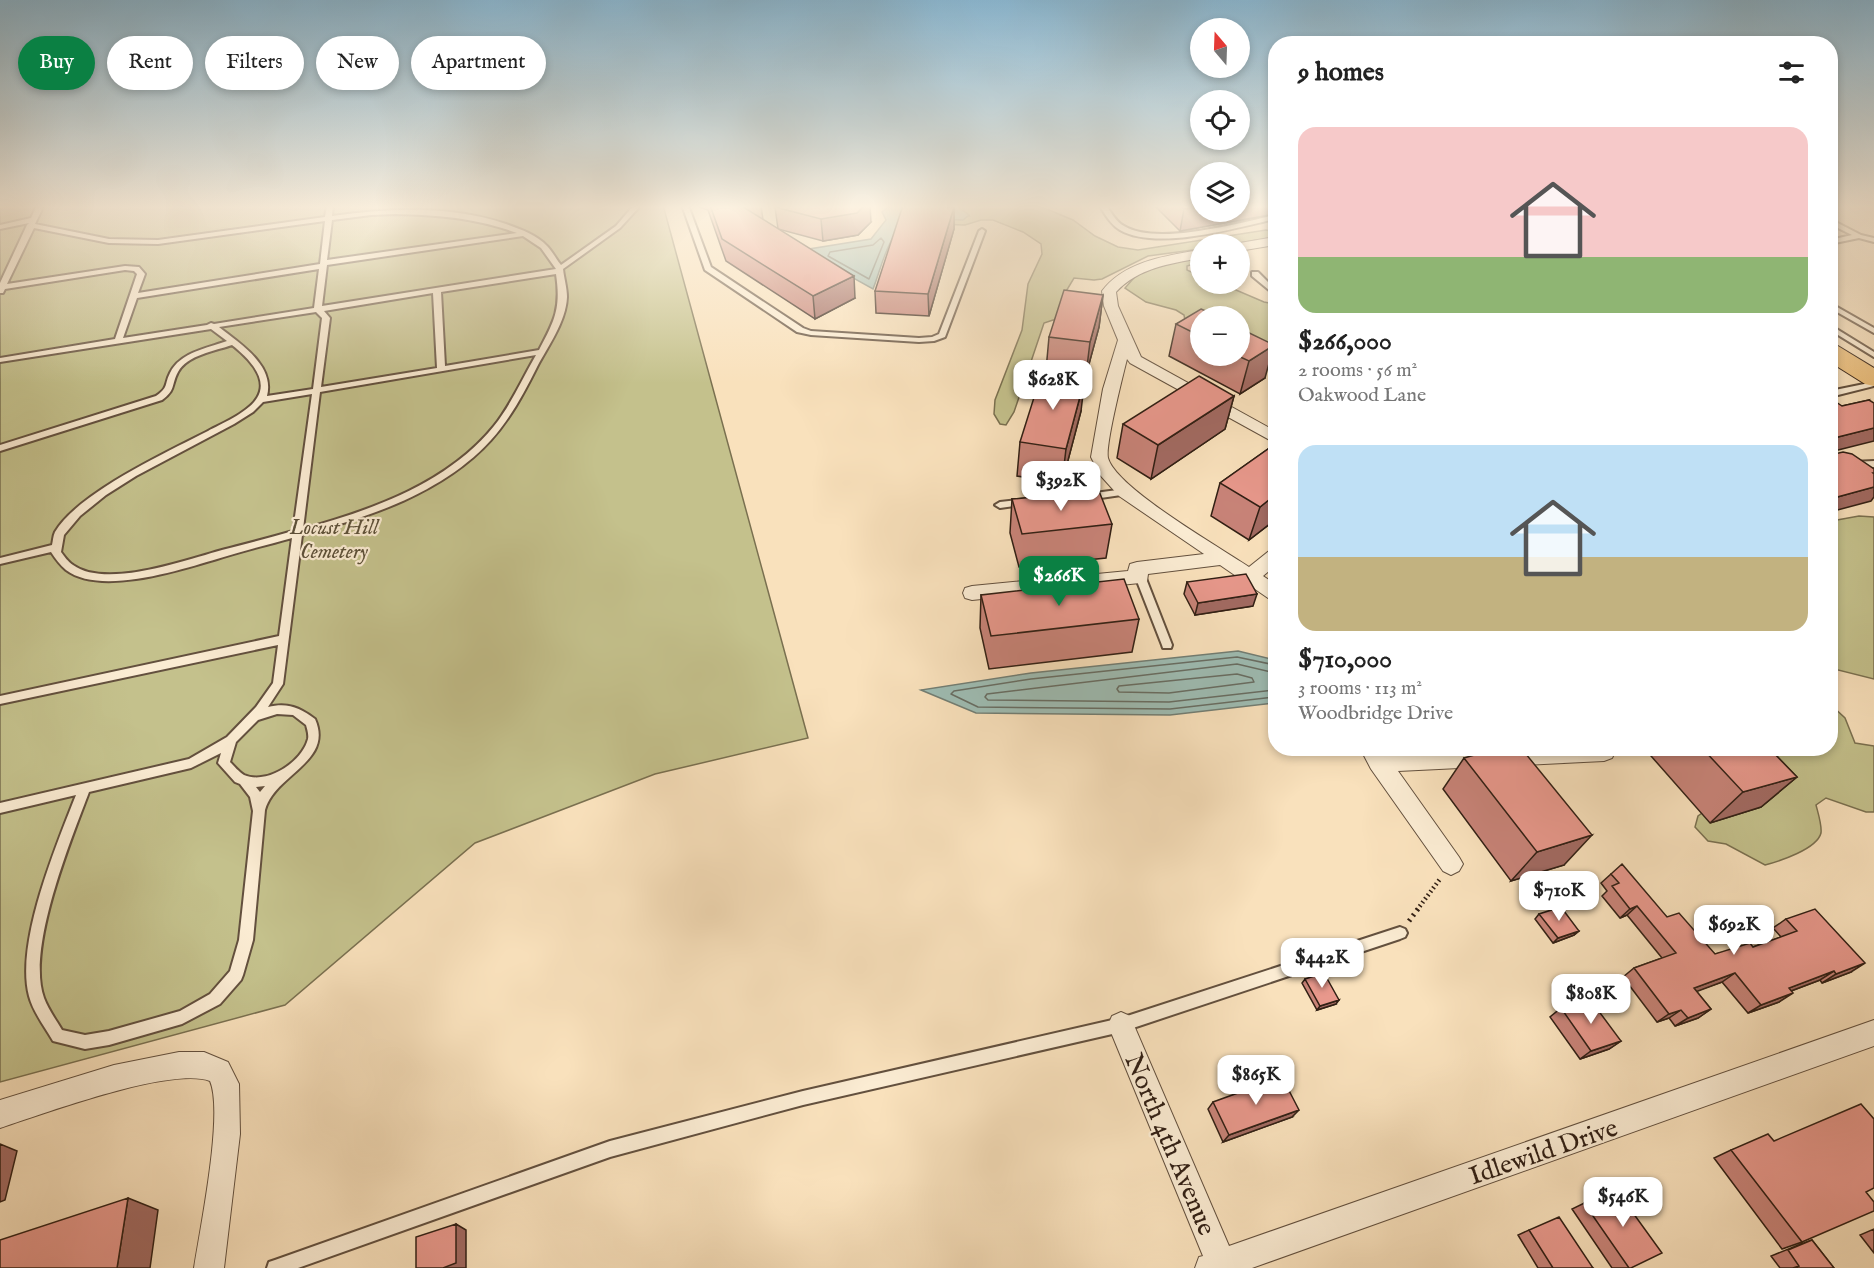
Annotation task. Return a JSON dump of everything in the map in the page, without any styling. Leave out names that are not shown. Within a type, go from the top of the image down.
[{"type":"main road","points":[[1838,356],[1874,379]]},
{"type":"street","points":[[1151,264],[1109,291],[1109,298],[1135,360],[1268,434]]},
{"type":"street","points":[[1125,340],[1111,388],[1099,457],[1106,471],[1125,492],[1268,587]]},
{"type":"street","points":[[972,593],[1140,576],[1137,569],[1225,558]]},
{"type":"street","points":[[1251,575],[1268,562]]},
{"type":"street","points":[[1375,756],[1451,864]]},
{"type":"street","name":"North 4th Avenue","points":[[1121,1025],[1218,1267]]},
{"type":"street","name":"Idlewild Drive","points":[[1218,1267],[1874,1033]]},
{"type":"street","points":[[0,1114],[99,1083],[170,1065],[204,1063],[219,1070],[224,1079],[229,1101],[226,1144],[209,1268]]},
{"type":"lane","points":[[1,289],[12,264]]},
{"type":"lane","points":[[134,296],[328,264]]},
{"type":"lane","points":[[542,352],[261,400],[235,420],[109,487],[61,531],[55,548],[56,554],[69,568],[99,576],[121,577],[158,572],[363,514],[397,501],[467,458],[503,421],[542,352],[564,298],[559,270],[556,264]]},
{"type":"lane","points":[[0,360],[119,339],[559,270],[567,264]]},
{"type":"lane","points":[[707,264],[708,268],[800,330],[918,340],[934,339],[942,335],[969,264]]},
{"type":"lane","points":[[84,790],[57,858],[33,961],[37,997],[58,1036],[85,1042],[109,1038],[182,1017],[215,999],[236,975],[246,940],[262,798],[285,774],[306,757],[315,742],[315,729],[308,718],[285,708],[279,702],[278,684],[326,318],[318,309],[323,265]]},
{"type":"lane","points":[[1,289],[125,268],[136,269],[141,274],[119,339]]},
{"type":"lane","points":[[1255,274],[1268,286]]},
{"type":"lane","points":[[437,290],[441,370]]},
{"type":"lane","points":[[1838,310],[1874,331]]},
{"type":"lane","points":[[211,325],[250,357],[261,370],[264,389],[261,400]]},
{"type":"lane","points":[[1838,332],[1874,355]]},
{"type":"lane","points":[[0,448],[159,398],[168,392],[174,372],[185,359],[232,342]]},
{"type":"lane","points":[[1838,392],[1874,384]]},
{"type":"lane","points":[[1838,466],[1874,465]]},
{"type":"lane","points":[[1080,498],[1125,492]]},
{"type":"lane","points":[[1000,505],[1034,502]]},
{"type":"lane","points":[[0,561],[55,548]]},
{"type":"lane","points":[[1140,576],[1167,645]]},
{"type":"lane","points":[[0,700],[285,639]]},
{"type":"lane","points":[[191,763],[216,752],[231,741],[257,716],[278,684]]},
{"type":"lane","points":[[257,716],[285,708]]},
{"type":"lane","points":[[224,763],[231,741]]},
{"type":"lane","points":[[0,808],[205,760],[224,763],[229,770],[245,782],[255,795],[259,811]]},
{"type":"lane","points":[[245,782],[264,782],[285,774]]},
{"type":"lane","points":[[275,1268],[610,1149],[803,1098],[1121,1025],[1400,933]]},
{"type":"path","points":[[1400,933],[1451,864]]},
{"type":"green space","name":"Locust Hill Cemetery","points":[[0,264],[679,264],[808,738],[655,774],[475,843],[285,1005],[0,1082]]},
{"type":"green space","points":[[1037,264],[1132,264],[1102,279],[1074,278],[1062,298],[1083,320],[1053,320],[1044,323],[1014,412],[1006,425],[1000,424],[994,414],[995,400],[1022,330],[1028,284]]},
{"type":"green space","points":[[1164,264],[1190,264],[1187,266],[1187,270],[1190,271],[1190,294],[1245,294],[1268,303],[1268,369],[1250,359],[1250,306],[1190,306],[1190,324],[1186,327],[1184,315],[1176,310],[1146,302],[1125,288],[1141,270]]},
{"type":"green space","points":[[1859,516],[1874,517],[1874,679],[1838,670],[1838,520]]},
{"type":"green space","points":[[1838,711],[1845,718],[1855,743],[1874,746],[1874,812],[1866,812],[1826,798],[1816,805],[1821,830],[1818,839],[1797,854],[1780,861],[1765,865],[1726,844],[1708,841],[1695,827],[1698,816],[1718,802],[1758,756],[1838,756]]},
{"type":"water","points":[[828,264],[882,264],[873,289]]},
{"type":"water","points":[[1238,651],[1268,658],[1268,704],[1170,715],[976,713],[921,690],[1031,673]]},
{"type":"building","points":[[762,264],[835,264],[854,276],[813,296]]},
{"type":"building","points":[[884,264],[937,264],[928,294],[875,291]]},
{"type":"building","points":[[1064,290],[1103,295],[1090,342],[1049,337]]},
{"type":"building","points":[[1190,316],[1190,331],[1176,324]]},
{"type":"building","points":[[1250,333],[1268,342],[1268,349],[1250,360]]},
{"type":"building","points":[[1042,372],[1085,378],[1066,449],[1020,442]]},
{"type":"building","points":[[1199,376],[1234,396],[1158,445],[1123,424]]},
{"type":"building","points":[[1869,400],[1874,403],[1874,428],[1838,437],[1838,403],[1842,406]]},
{"type":"building","points":[[1268,449],[1268,501],[1260,507],[1220,483]]},
{"type":"building","points":[[1838,453],[1852,454],[1874,469],[1874,487],[1838,497]]},
{"type":"building","points":[[1099,491],[1112,524],[1022,534],[1012,499]]},
{"type":"building","points":[[1246,574],[1257,594],[1198,603],[1187,582]]},
{"type":"building","points":[[1124,579],[1139,619],[991,636],[981,595]]},
{"type":"building","points":[[1528,756],[1592,835],[1537,852],[1464,758]]},
{"type":"building","points":[[1709,756],[1777,756],[1797,777],[1743,792]]},
{"type":"building","points":[[1622,864],[1667,917],[1679,913],[1715,954],[1750,943],[1753,947],[1797,931],[1786,919],[1815,909],[1865,963],[1836,974],[1834,971],[1789,988],[1793,993],[1761,1005],[1735,973],[1694,988],[1711,1009],[1688,1018],[1681,1010],[1669,1014],[1634,968],[1676,953],[1637,906],[1630,909],[1612,886],[1619,883],[1611,874]]},
{"type":"building","points":[[1561,907],[1579,931],[1558,938],[1539,914]]},
{"type":"building","points":[[1324,973],[1339,1000],[1320,1006],[1305,979]]},
{"type":"building","points":[[1589,998],[1621,1041],[1591,1051],[1561,1008]]},
{"type":"building","points":[[1282,1077],[1299,1110],[1229,1135],[1213,1102]]},
{"type":"building","points":[[1861,1104],[1874,1119],[1874,1188],[1866,1192],[1874,1202],[1874,1211],[1802,1242],[1731,1150],[1768,1134],[1774,1141]]},
{"type":"building","points":[[1615,1188],[1662,1253],[1631,1268],[1584,1203]]},
{"type":"building","points":[[128,1198],[117,1268],[0,1268],[0,1240]]},
{"type":"building","points":[[1559,1217],[1593,1268],[1553,1268],[1529,1230]]},
{"type":"building","points":[[456,1224],[456,1263],[443,1268],[416,1268],[416,1237]]},
{"type":"building","points":[[1812,1240],[1834,1268],[1793,1268],[1799,1266],[1788,1250]]}]
